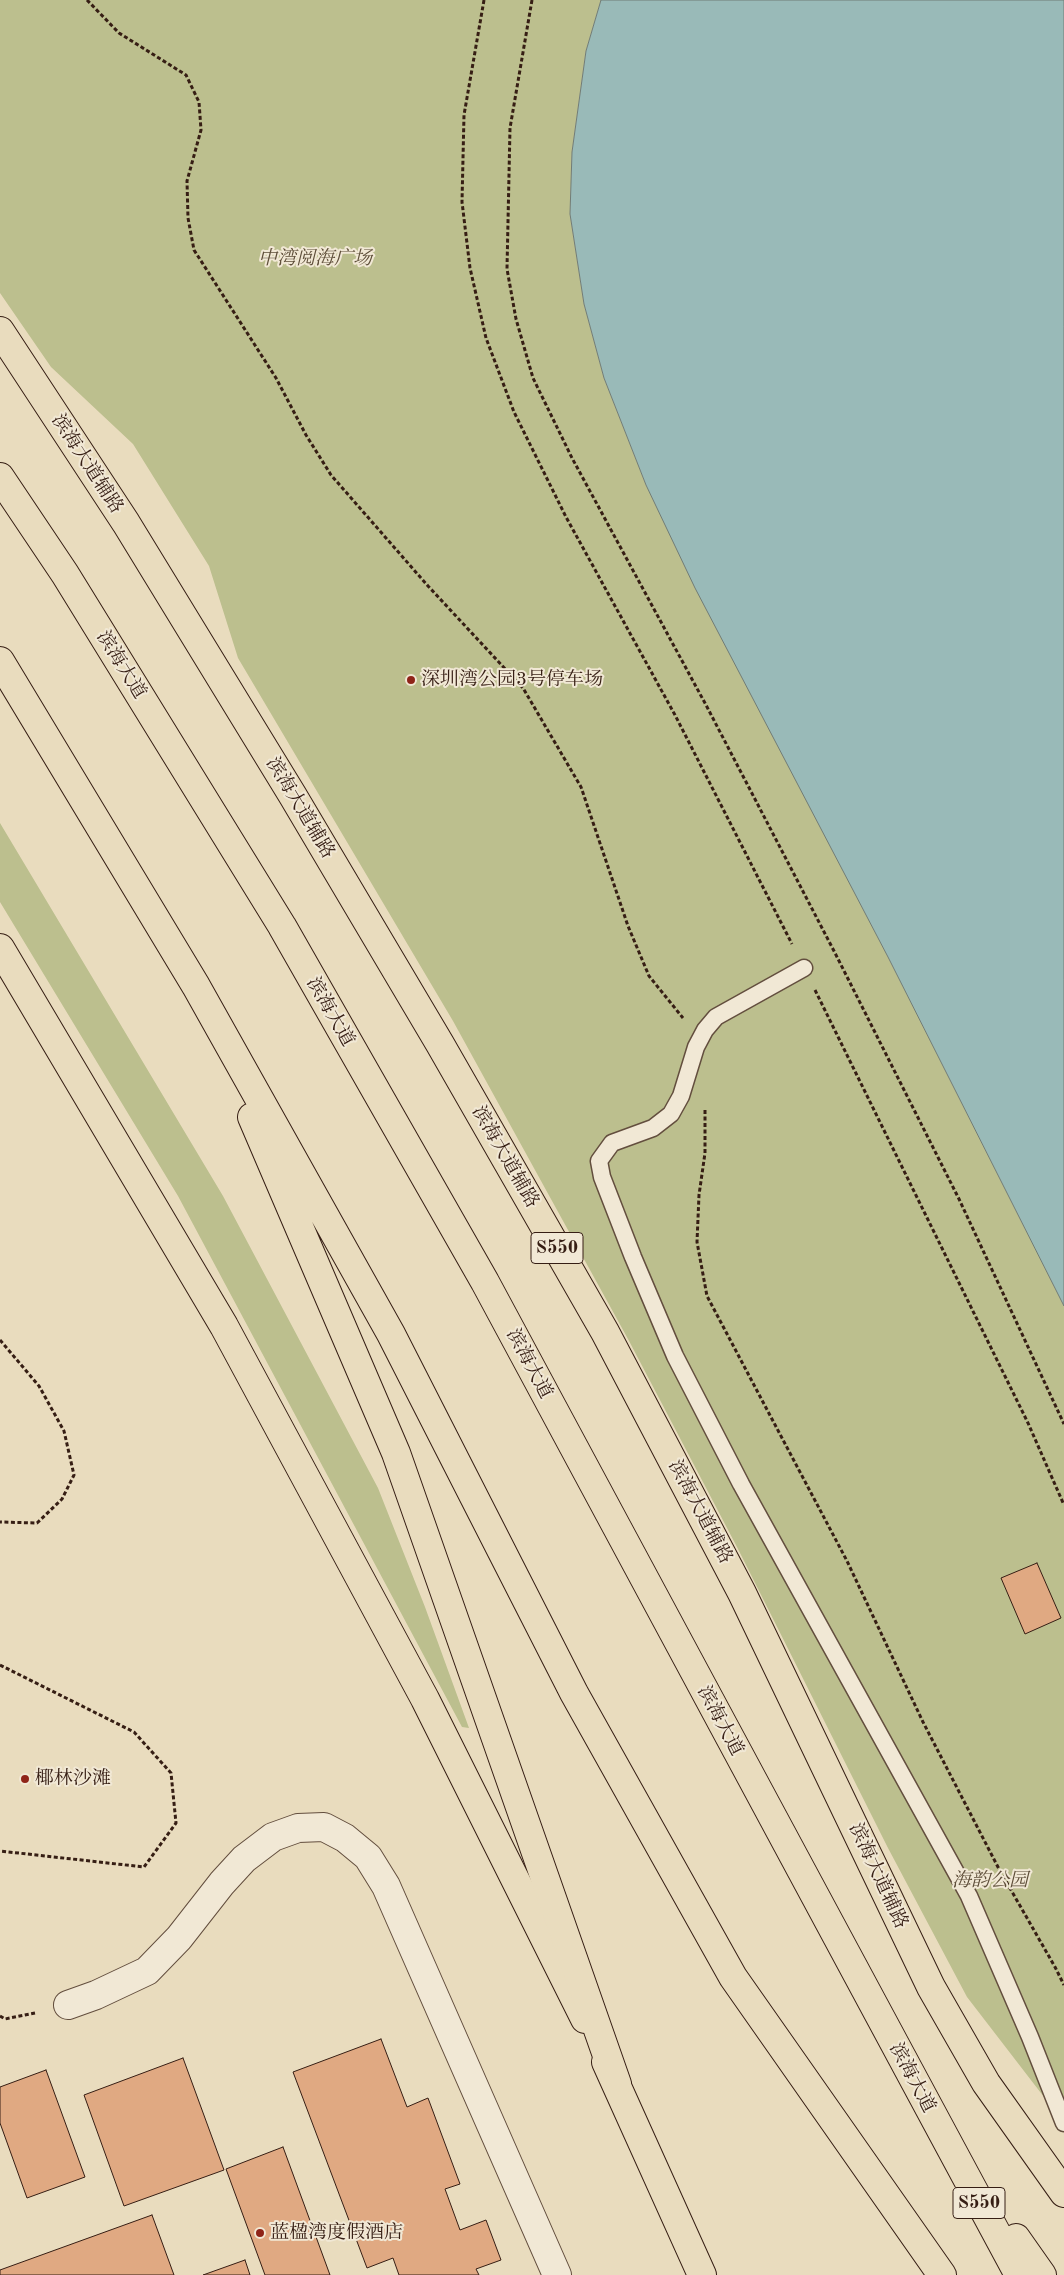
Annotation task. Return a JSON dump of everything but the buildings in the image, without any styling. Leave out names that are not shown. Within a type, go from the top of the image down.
[{"type":"main road","name":"滨海大道辅路","points":[[0,331],[126,523],[293,796],[440,1044],[605,1332],[742,1593],[931,1987],[986,2083],[1064,2193]]},
{"type":"main road","name":"滨海大道","points":[[0,477],[66,574],[282,926],[485,1282],[1019,2275]]},
{"type":"main road","points":[[0,661],[196,986],[392,1334],[574,1693],[734,1977],[942,2275]]},
{"type":"main road","points":[[0,948],[224,1326],[425,1700],[617,2084],[702,2275]]},
{"type":"main road","points":[[196,986],[396,1453],[617,2084]]},
{"type":"main road","points":[[940,2130],[1042,2275]]},
{"type":"street","points":[[68,2005],[96,1995],[147,1971],[179,1938],[222,1883],[244,1859],[273,1837],[298,1828],[324,1827],[345,1838],[368,1857],[386,1886],[557,2275]]},
{"type":"lane","points":[[804,968],[716,1017],[705,1030],[696,1047],[681,1096],[671,1114],[653,1128],[612,1143],[599,1161],[602,1177],[633,1257],[675,1356],[741,1484],[968,1896],[1030,2037],[1064,2124]]},
{"type":"path","points":[[87,0],[119,32],[186,75],[199,102],[201,130],[187,181],[188,218],[194,250],[276,378],[306,435],[331,475],[428,586],[524,688],[582,787],[628,926],[649,976],[682,1016],[690,1029],[696,1047]]},
{"type":"path","points":[[484,0],[464,115],[462,202],[470,268],[486,338],[514,412],[566,517],[675,715],[804,968],[1028,1423],[1064,1505]]},
{"type":"path","points":[[532,0],[510,128],[507,269],[516,319],[533,378],[572,458],[706,705],[834,951],[959,1199],[1064,1424]]},
{"type":"path","points":[[705,1103],[705,1153],[699,1194],[697,1242],[707,1296],[847,1561],[923,1722],[995,1860],[1064,1985]]},
{"type":"path","points":[[0,1340],[39,1386],[64,1431],[74,1475],[62,1499],[37,1522],[0,1522]]},
{"type":"path","points":[[0,1665],[134,1732],[171,1773],[176,1823],[144,1867],[0,1851]]},
{"type":"path","points":[[0,2016],[5,2019],[35,2013]]},
{"type":"green space","name":"中湾阅海广场","points":[[0,0],[601,0],[586,51],[572,152],[570,214],[584,304],[604,378],[646,485],[888,957],[1064,1306],[1064,2123],[967,1997],[888,1848],[737,1547],[628,1339],[453,1021],[238,658],[209,566],[133,444],[51,367],[0,293]]},
{"type":"green space","points":[[0,823],[223,1196],[378,1488],[425,1607],[469,1728],[462,1727],[178,1196],[0,902]]},
{"type":"water","points":[[601,0],[1064,0],[1064,1306],[888,957],[695,588],[646,485],[604,378],[584,304],[570,214],[572,152],[586,51]]},
{"type":"place","name":"深圳湾公园3号停车场","points":[[411,680]]},
{"type":"place","name":"椰林沙滩","points":[[25,1779]]},
{"type":"place","name":"蓝楹湾度假酒店","points":[[260,2233]]},
{"type":"park label","name":"海韵公园","points":[[990,1881]]}]
